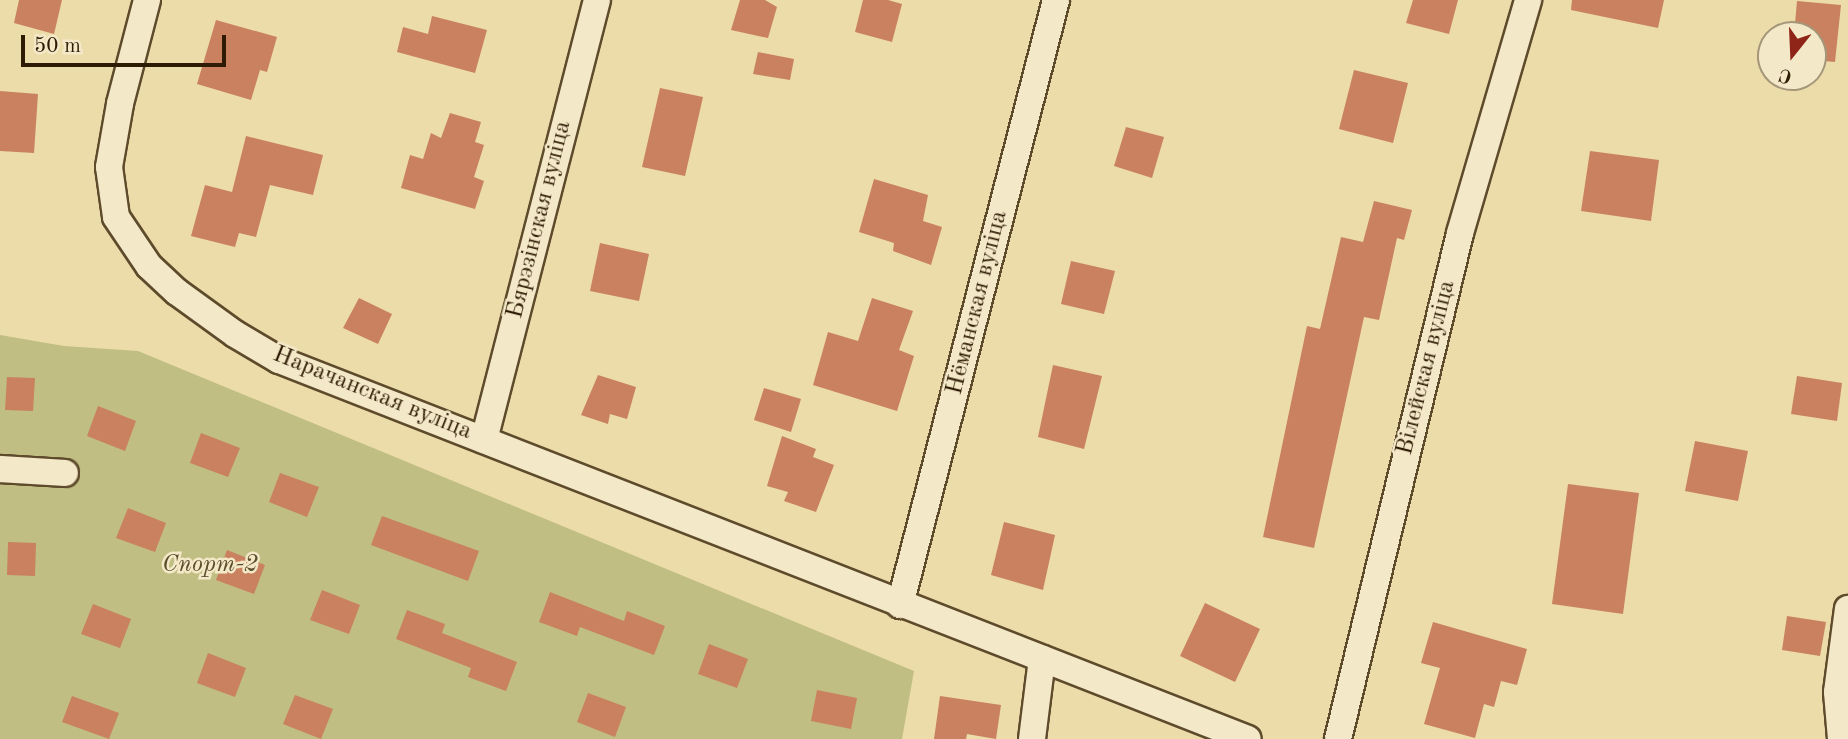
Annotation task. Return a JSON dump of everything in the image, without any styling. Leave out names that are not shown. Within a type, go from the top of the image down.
[{"type":"street","name":"Нарачанская вуліца","points":[[147,0],[120,104],[109,167],[116,217],[149,266],[177,292],[279,360],[900,606],[1248,739]]},
{"type":"street","name":"Бярэзінская вуліца","points":[[484,440],[597,0]]},
{"type":"street","name":"Нёманская вуліца","points":[[900,606],[1056,0]]},
{"type":"street","name":"Вілейская вуліца","points":[[1338,739],[1460,233],[1528,0]]},
{"type":"street","points":[[0,469],[65,473]]},
{"type":"street","points":[[1842,739],[1837,691],[1848,609]]},
{"type":"street","points":[[1032,739],[1042,659]]},
{"type":"green space","name":"Спорт-2","points":[[0,335],[64,346],[138,351],[914,671],[902,739],[0,739]]},
{"type":"building","points":[[19,0],[62,0],[54,34],[14,23]]},
{"type":"building","points":[[740,0],[765,0],[777,7],[768,38],[731,30]]},
{"type":"building","points":[[863,0],[888,0],[902,4],[892,42],[855,32]]},
{"type":"building","points":[[1413,0],[1458,0],[1449,34],[1406,23]]},
{"type":"building","points":[[1572,0],[1664,0],[1658,28],[1571,10]]},
{"type":"building","points":[[1797,1],[1841,5],[1835,62],[1827,61],[1827,21],[1795,21]]},
{"type":"building","points":[[432,16],[487,30],[475,73],[397,52],[403,27],[428,34]]},
{"type":"building","points":[[216,20],[277,37],[267,72],[260,70],[251,100],[197,84]]},
{"type":"building","points":[[758,52],[794,59],[790,80],[753,74]]},
{"type":"building","points":[[1354,70],[1408,83],[1393,143],[1339,129]]},
{"type":"building","points":[[660,88],[703,97],[685,176],[642,167]]},
{"type":"building","points":[[0,91],[38,94],[34,153],[0,151]]},
{"type":"building","points":[[450,113],[481,122],[475,142],[484,145],[474,177],[484,181],[475,209],[401,188],[410,155],[423,159],[431,133],[441,138]]},
{"type":"building","points":[[1126,127],[1164,137],[1152,178],[1114,166]]},
{"type":"building","points":[[246,136],[323,155],[313,195],[270,185],[256,237],[239,233],[235,247],[191,236],[205,185],[232,192]]},
{"type":"building","points":[[1590,151],[1659,160],[1651,221],[1581,211]]},
{"type":"building","points":[[874,179],[928,195],[923,221],[942,227],[931,265],[893,251],[894,243],[859,232]]},
{"type":"building","points":[[1374,201],[1412,210],[1404,240],[1397,238],[1379,320],[1364,317],[1314,548],[1263,537],[1307,326],[1320,329],[1341,237],[1363,242]]},
{"type":"building","points":[[600,243],[649,254],[639,301],[590,291]]},
{"type":"building","points":[[1071,261],[1115,271],[1104,314],[1061,304]]},
{"type":"building","points":[[359,298],[392,314],[378,344],[343,328]]},
{"type":"building","points":[[872,298],[913,311],[899,350],[914,356],[897,411],[813,385],[828,332],[858,341]]},
{"type":"building","points":[[1053,365],[1102,376],[1084,449],[1038,437]]},
{"type":"building","points":[[598,375],[636,387],[627,419],[610,414],[608,424],[581,415]]},
{"type":"building","points":[[1797,376],[1842,383],[1837,421],[1791,414]]},
{"type":"building","points":[[7,377],[35,378],[33,411],[5,410]]},
{"type":"building","points":[[764,388],[801,399],[791,432],[754,420]]},
{"type":"building","points":[[98,406],[136,421],[125,451],[87,436]]},
{"type":"building","points":[[201,433],[240,448],[228,477],[190,463]]},
{"type":"building","points":[[782,436],[816,449],[813,457],[834,465],[816,512],[784,501],[788,492],[767,486]]},
{"type":"building","points":[[1695,441],[1748,451],[1738,501],[1685,491]]},
{"type":"building","points":[[280,473],[319,487],[307,517],[269,502]]},
{"type":"building","points":[[1568,484],[1639,493],[1623,614],[1552,604]]},
{"type":"building","points":[[128,508],[166,523],[155,552],[116,538]]},
{"type":"building","points":[[382,516],[479,551],[468,581],[371,545]]},
{"type":"building","points":[[1004,522],[1055,535],[1043,590],[991,575]]},
{"type":"building","points":[[8,542],[36,543],[35,576],[7,575]]},
{"type":"building","points":[[227,550],[265,565],[254,594],[216,580]]},
{"type":"building","points":[[322,590],[360,605],[349,634],[310,620]]},
{"type":"building","points":[[550,592],[624,621],[627,611],[665,626],[654,655],[580,627],[577,636],[539,622]]},
{"type":"building","points":[[1205,603],[1260,629],[1235,682],[1180,656]]},
{"type":"building","points":[[93,604],[131,619],[120,648],[81,634]]},
{"type":"building","points":[[407,610],[445,624],[442,633],[517,662],[506,691],[468,677],[471,668],[396,639]]},
{"type":"building","points":[[1787,616],[1826,622],[1820,656],[1782,650]]},
{"type":"building","points":[[1433,622],[1527,649],[1517,685],[1501,681],[1494,707],[1484,704],[1475,738],[1424,724],[1440,668],[1421,663]]},
{"type":"building","points":[[709,644],[748,659],[737,688],[698,674]]},
{"type":"building","points":[[208,653],[246,668],[235,697],[197,683]]},
{"type":"building","points":[[817,690],[857,698],[851,729],[811,721]]},
{"type":"building","points":[[588,693],[626,707],[615,737],[577,722]]},
{"type":"building","points":[[295,695],[333,709],[321,739],[283,724]]},
{"type":"building","points":[[72,696],[119,713],[109,739],[62,722]]},
{"type":"building","points":[[940,696],[1001,705],[996,739],[967,734],[966,739],[934,739]]}]
